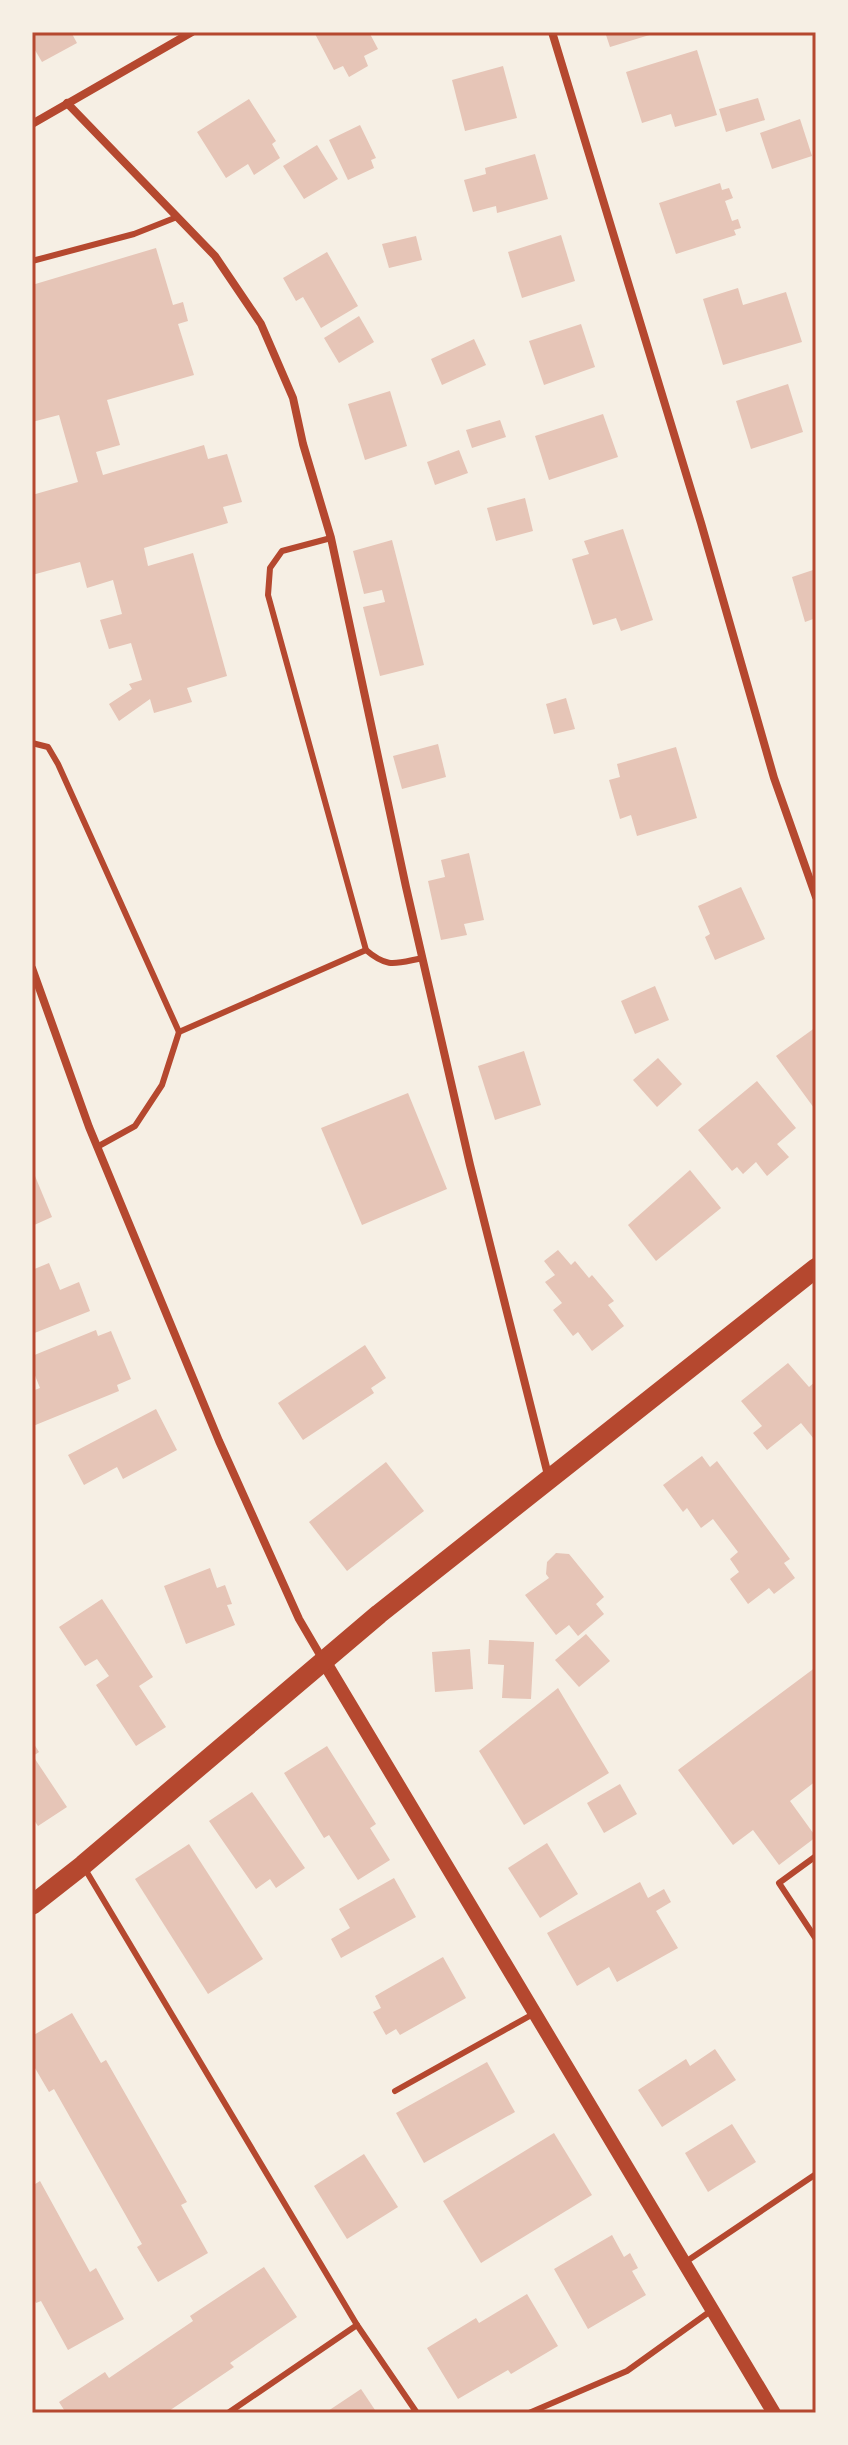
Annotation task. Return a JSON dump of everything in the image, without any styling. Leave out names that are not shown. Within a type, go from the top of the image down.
[{"type":"main road","points":[[32,1905],[324,1661],[816,1268]]},
{"type":"street","points":[[32,124],[192,32]]},
{"type":"street","points":[[552,32],[774,778],[816,897]]},
{"type":"street","points":[[67,103],[215,256],[261,324],[293,398],[331,538],[470,1165],[549,1480]]},
{"type":"street","points":[[32,968],[97,1147],[219,1441],[299,1619],[774,2413]]},
{"type":"lane","points":[[32,261],[134,234],[177,217]]},
{"type":"lane","points":[[331,538],[282,551],[270,568],[268,595],[366,950],[390,965],[423,958]]},
{"type":"lane","points":[[32,743],[48,747],[179,1032],[162,1085],[135,1126],[97,1147]]},
{"type":"lane","points":[[179,1032],[366,950]]},
{"type":"lane","points":[[816,1856],[779,1883],[816,1939]]},
{"type":"lane","points":[[83,1865],[357,2325],[417,2413]]},
{"type":"lane","points":[[395,2091],[535,2013]]},
{"type":"lane","points":[[684,2263],[816,2174]]},
{"type":"lane","points":[[529,2413],[627,2371],[712,2310]]},
{"type":"lane","points":[[228,2413],[357,2325]]},
{"type":"building","points":[[32,32],[71,32],[77,43],[42,62],[32,45]]},
{"type":"building","points":[[314,32],[369,32],[378,49],[364,56],[368,66],[349,77],[343,66],[334,70]]},
{"type":"building","points":[[605,32],[656,32],[656,33],[610,47]]},
{"type":"building","points":[[697,50],[717,115],[675,127],[671,114],[642,123],[626,72]]},
{"type":"building","points":[[503,66],[517,118],[465,131],[452,80]]},
{"type":"building","points":[[758,98],[765,120],[726,132],[719,109]]},
{"type":"building","points":[[249,99],[276,141],[272,144],[280,158],[254,175],[248,164],[226,178],[197,132]]},
{"type":"building","points":[[800,119],[812,156],[772,169],[760,133]]},
{"type":"building","points":[[360,125],[376,158],[371,160],[374,168],[348,180],[329,140]]},
{"type":"building","points":[[317,145],[338,179],[304,199],[283,166]]},
{"type":"building","points":[[535,154],[548,199],[497,213],[496,206],[473,212],[464,180],[486,174],[485,168]]},
{"type":"building","points":[[720,183],[722,190],[729,188],[733,198],[725,201],[732,221],[738,219],[741,228],[734,230],[736,235],[676,254],[659,203]]},
{"type":"building","points":[[561,235],[575,281],[522,298],[508,252]]},
{"type":"building","points":[[416,236],[422,260],[389,268],[382,244]]},
{"type":"building","points":[[156,248],[173,305],[183,302],[188,321],[178,324],[194,375],[107,400],[120,445],[96,452],[103,475],[204,445],[208,459],[227,454],[242,502],[223,507],[228,523],[144,548],[148,566],[193,553],[227,676],[187,688],[192,702],[154,713],[150,699],[119,721],[109,704],[132,689],[129,684],[142,680],[131,643],[109,649],[100,620],[122,614],[113,580],[87,588],[80,562],[32,575],[32,495],[78,482],[59,415],[32,422],[32,285]]},
{"type":"building","points":[[327,252],[358,306],[321,328],[303,297],[296,301],[283,278]]},
{"type":"building","points":[[738,288],[743,305],[786,292],[802,342],[723,365],[703,299]]},
{"type":"building","points":[[359,316],[374,342],[339,363],[324,338]]},
{"type":"building","points":[[581,324],[595,367],[544,385],[529,341]]},
{"type":"building","points":[[474,339],[486,365],[442,385],[431,359]]},
{"type":"building","points":[[788,384],[803,432],[751,449],[736,401]]},
{"type":"building","points":[[390,391],[407,446],[365,460],[348,404]]},
{"type":"building","points":[[603,414],[618,457],[549,480],[535,436]]},
{"type":"building","points":[[500,420],[506,437],[472,448],[466,430]]},
{"type":"building","points":[[459,450],[468,473],[435,485],[427,462]]},
{"type":"building","points":[[525,498],[533,531],[496,541],[487,508]]},
{"type":"building","points":[[623,529],[653,620],[621,631],[616,618],[593,625],[572,559],[589,554],[584,541]]},
{"type":"building","points":[[392,540],[424,665],[380,676],[363,607],[385,602],[382,590],[364,594],[353,551]]},
{"type":"building","points":[[816,569],[816,618],[805,622],[792,577]]},
{"type":"building","points":[[566,698],[575,729],[554,734],[546,704]]},
{"type":"building","points":[[438,744],[446,777],[402,789],[393,756]]},
{"type":"building","points":[[676,747],[697,818],[637,836],[631,815],[620,819],[609,780],[620,777],[617,764]]},
{"type":"building","points":[[469,853],[484,920],[464,924],[467,935],[441,940],[428,881],[445,877],[441,860]]},
{"type":"building","points":[[741,887],[765,939],[715,960],[705,937],[710,934],[698,906]]},
{"type":"building","points":[[655,986],[669,1020],[635,1034],[621,1001]]},
{"type":"building","points":[[816,1027],[816,1106],[814,1108],[776,1056]]},
{"type":"building","points":[[524,1051],[541,1105],[495,1120],[478,1066]]},
{"type":"building","points":[[658,1058],[682,1084],[657,1107],[633,1080]]},
{"type":"building","points":[[757,1081],[796,1128],[777,1144],[789,1157],[767,1176],[756,1162],[743,1174],[737,1167],[732,1171],[698,1130]]},
{"type":"building","points":[[408,1093],[447,1189],[362,1225],[321,1128]]},
{"type":"building","points":[[690,1170],[721,1208],[656,1261],[628,1225]]},
{"type":"building","points":[[35,1176],[52,1217],[32,1226],[32,1177]]},
{"type":"building","points":[[558,1250],[571,1265],[575,1261],[589,1278],[592,1275],[614,1301],[608,1305],[624,1326],[592,1351],[578,1332],[573,1336],[553,1310],[562,1303],[545,1282],[555,1275],[544,1261]]},
{"type":"building","points":[[49,1263],[60,1290],[79,1282],[90,1311],[32,1334],[32,1270]]},
{"type":"building","points":[[96,1330],[98,1336],[111,1331],[131,1379],[117,1385],[119,1391],[33,1426],[32,1391],[40,1388],[32,1368],[32,1356]]},
{"type":"building","points":[[365,1345],[386,1378],[371,1388],[374,1393],[303,1440],[278,1403]]},
{"type":"building","points":[[788,1363],[809,1387],[816,1381],[816,1437],[814,1439],[801,1423],[767,1450],[753,1433],[762,1426],[741,1401]]},
{"type":"building","points":[[156,1409],[177,1450],[123,1479],[117,1467],[84,1485],[68,1455]]},
{"type":"building","points":[[702,1456],[710,1467],[717,1461],[790,1559],[784,1563],[795,1578],[774,1594],[769,1588],[748,1604],[730,1579],[739,1572],[730,1559],[738,1552],[713,1519],[701,1528],[687,1508],[683,1512],[663,1485]]},
{"type":"building","points":[[386,1462],[424,1511],[347,1571],[309,1522]]},
{"type":"building","points":[[556,1553],[569,1554],[604,1597],[596,1604],[604,1614],[578,1636],[569,1625],[556,1635],[525,1595],[549,1578],[546,1574],[547,1562]]},
{"type":"building","points":[[210,1568],[217,1588],[225,1585],[232,1604],[227,1605],[235,1625],[186,1644],[164,1586]]},
{"type":"building","points":[[102,1599],[153,1677],[139,1686],[166,1727],[136,1746],[96,1685],[109,1676],[97,1659],[85,1666],[59,1627]]},
{"type":"building","points":[[586,1634],[610,1661],[579,1687],[555,1660]]},
{"type":"building","points":[[489,1640],[534,1642],[531,1699],[502,1698],[504,1665],[488,1664]]},
{"type":"building","points":[[470,1649],[473,1689],[435,1692],[432,1652]]},
{"type":"building","points":[[816,1667],[816,1781],[790,1801],[816,1837],[779,1865],[753,1830],[733,1845],[678,1770]]},
{"type":"building","points":[[558,1688],[609,1773],[524,1825],[479,1751]]},
{"type":"building","points":[[32,1741],[39,1752],[33,1756],[67,1807],[38,1826],[32,1817]]},
{"type":"building","points":[[327,1746],[376,1824],[370,1828],[390,1860],[358,1880],[329,1835],[324,1838],[284,1773]]},
{"type":"building","points":[[620,1784],[637,1814],[604,1833],[587,1803]]},
{"type":"building","points":[[252,1792],[305,1868],[276,1888],[270,1879],[256,1889],[209,1821]]},
{"type":"building","points":[[547,1843],[578,1894],[540,1918],[508,1868]]},
{"type":"building","points":[[189,1844],[263,1959],[208,1994],[135,1879]]},
{"type":"building","points":[[394,1878],[416,1917],[341,1958],[331,1939],[350,1928],[339,1909]]},
{"type":"building","points":[[640,1882],[648,1898],[664,1889],[671,1902],[656,1911],[678,1948],[617,1982],[609,1967],[577,1986],[547,1933]]},
{"type":"building","points":[[443,1957],[466,1998],[400,2035],[396,2029],[386,2035],[373,2012],[381,2008],[375,1996]]},
{"type":"building","points":[[72,2013],[101,2063],[106,2060],[187,2202],[181,2205],[208,2253],[158,2282],[137,2247],[142,2244],[54,2089],[49,2092],[32,2063],[32,2036]]},
{"type":"building","points":[[715,2049],[736,2080],[662,2127],[638,2090],[686,2059],[690,2066]]},
{"type":"building","points":[[487,2062],[515,2112],[424,2163],[396,2113]]},
{"type":"building","points":[[732,2124],[756,2162],[708,2192],[685,2153]]},
{"type":"building","points":[[554,2133],[592,2195],[481,2263],[443,2201]]},
{"type":"building","points":[[364,2154],[398,2207],[347,2239],[314,2186]]},
{"type":"building","points":[[40,2181],[90,2272],[96,2268],[124,2319],[68,2350],[41,2301],[36,2303],[32,2295],[32,2186]]},
{"type":"building","points":[[612,2235],[624,2257],[630,2253],[638,2268],[632,2271],[646,2295],[588,2329],[554,2269]]},
{"type":"building","points":[[264,2267],[297,2317],[230,2363],[234,2367],[166,2413],[66,2413],[59,2402],[105,2372],[109,2378],[193,2321],[190,2316]]},
{"type":"building","points":[[527,2294],[558,2346],[511,2374],[508,2370],[458,2399],[427,2348],[476,2318],[479,2323]]},
{"type":"building","points":[[361,2389],[377,2413],[325,2413]]}]
